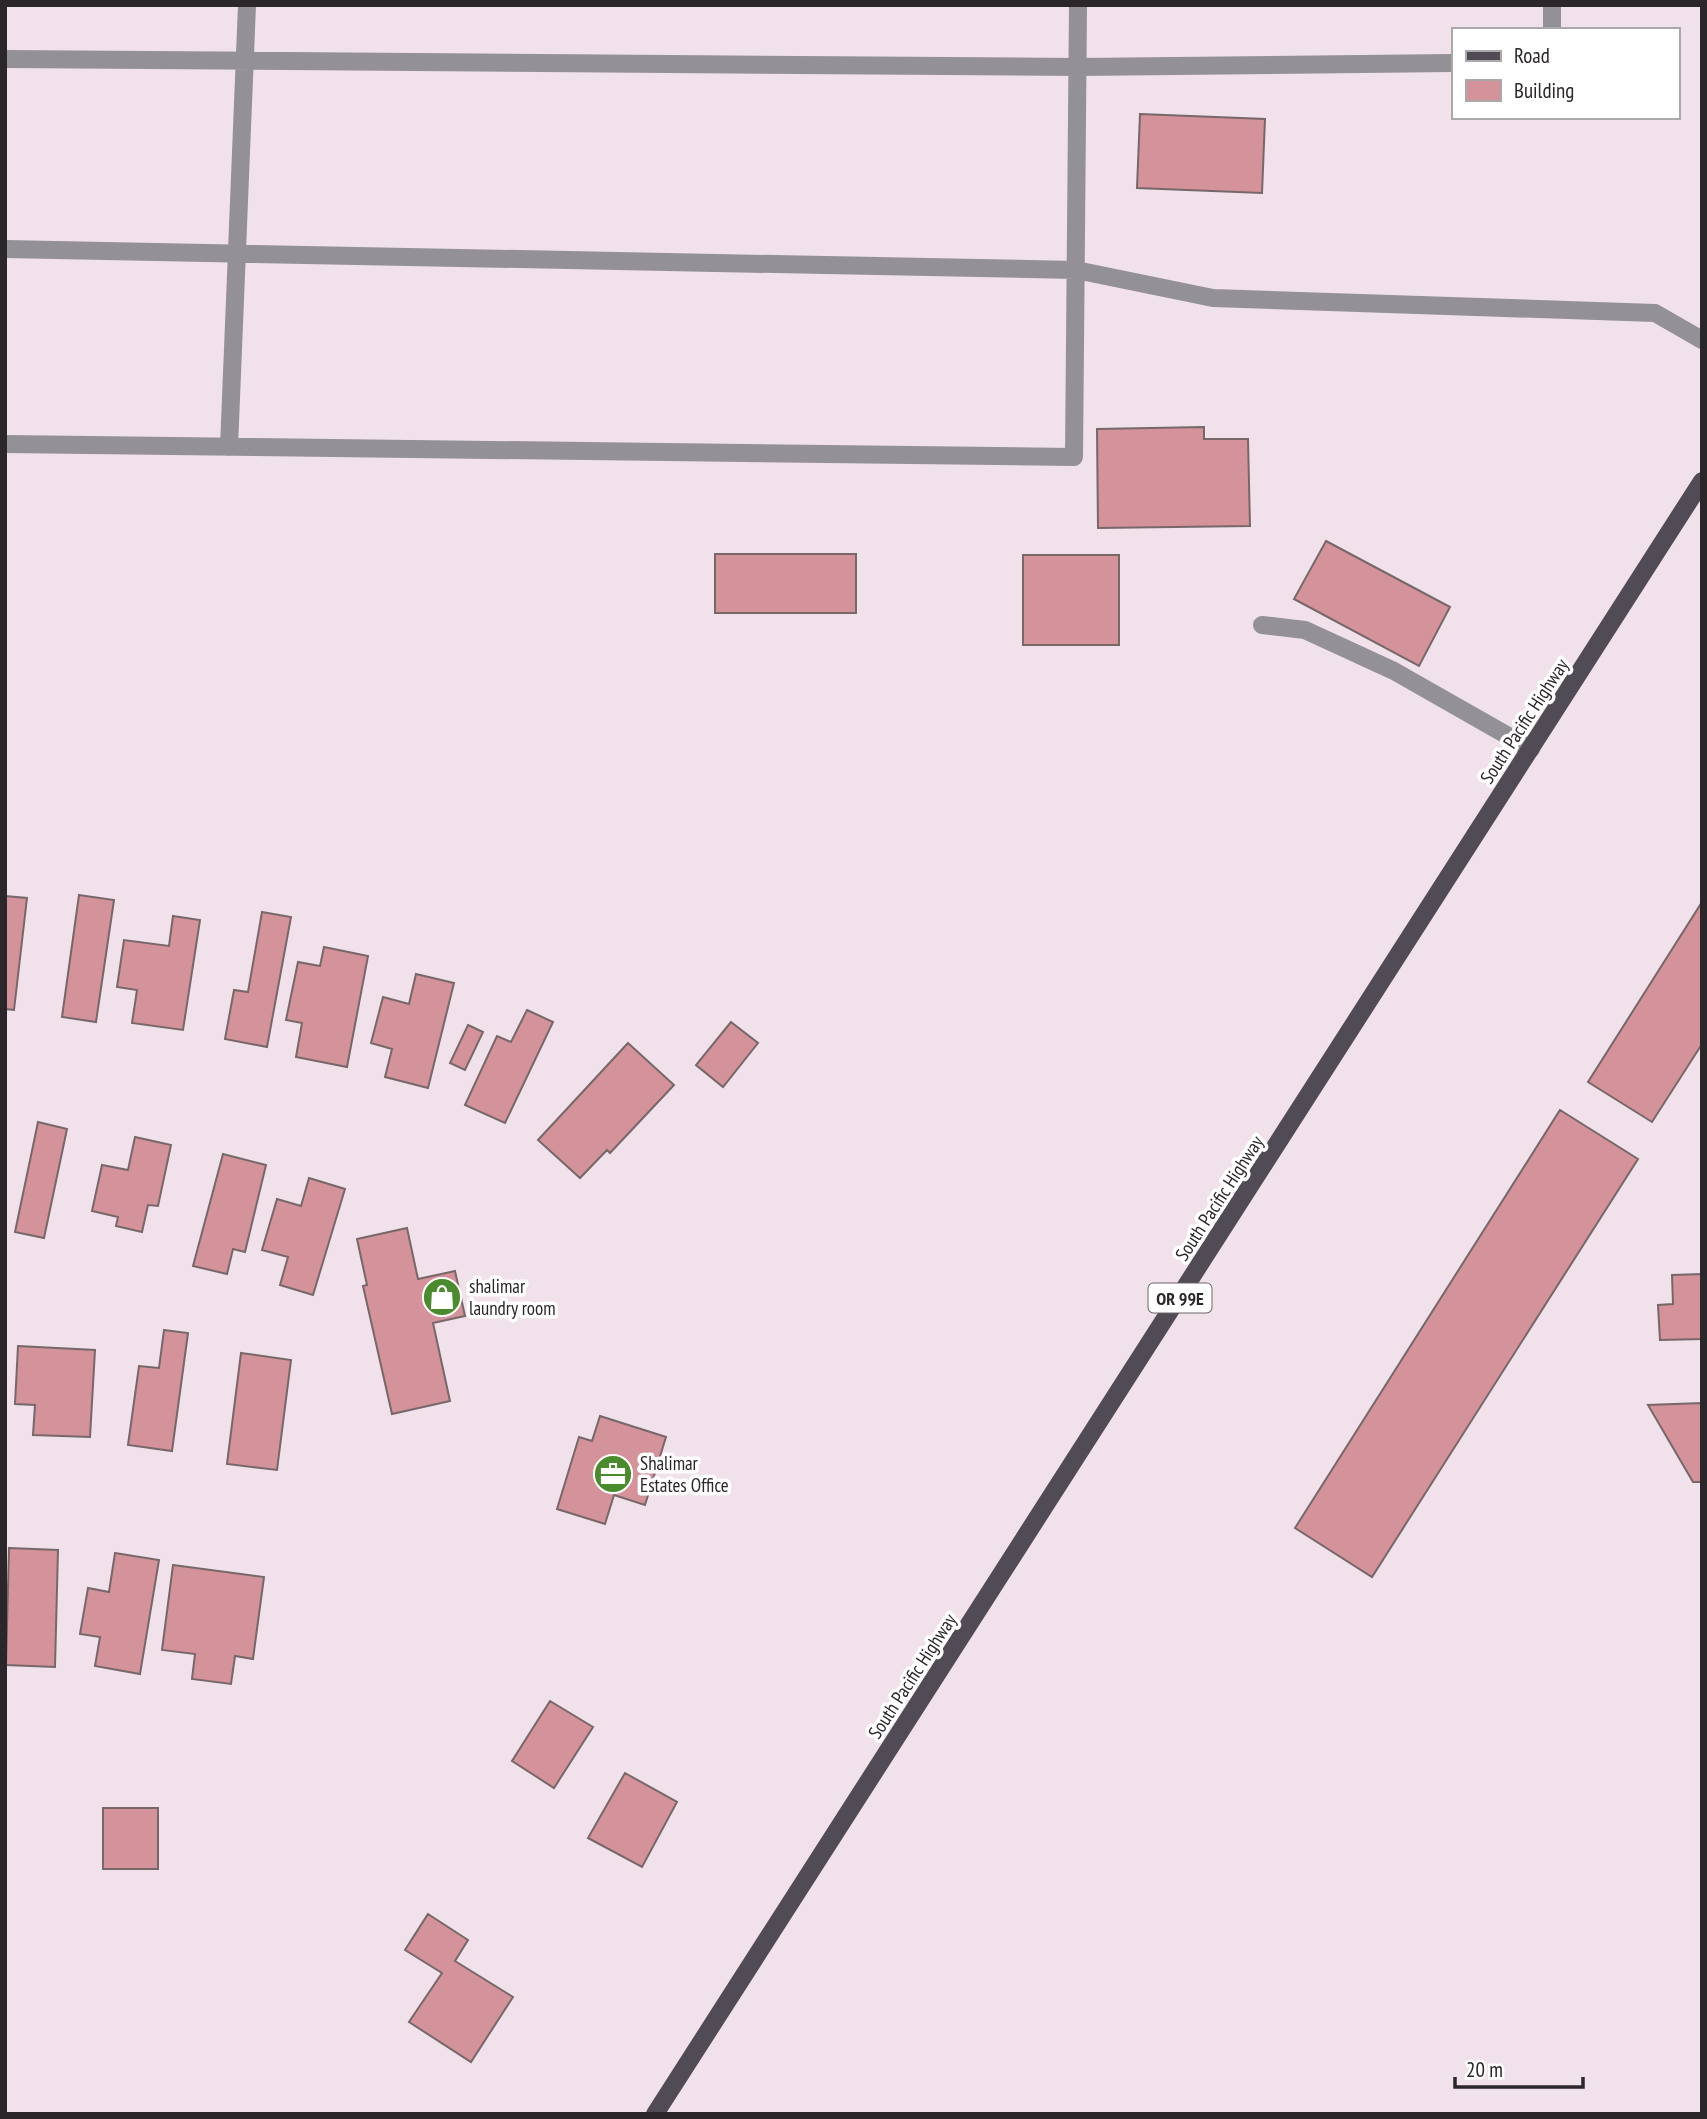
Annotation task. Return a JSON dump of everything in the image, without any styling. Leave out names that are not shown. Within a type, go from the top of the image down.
[{"type":"main road","name":"South Pacific Highway","points":[[655,2114],[1702,481]]},
{"type":"lane","points":[[229,447],[247,5]]},
{"type":"lane","points":[[5,444],[1074,457],[1078,5]]},
{"type":"lane","points":[[1552,5],[1552,28]]},
{"type":"lane","points":[[5,59],[1078,66],[1452,63]]},
{"type":"lane","points":[[5,249],[1076,270],[1213,298],[1655,313],[1702,340]]},
{"type":"lane","points":[[1262,625],[1305,630],[1368,659],[1531,749]]},
{"type":"building","points":[[1140,114],[1265,119],[1262,193],[1137,188]]},
{"type":"building","points":[[1204,427],[1204,439],[1248,439],[1250,526],[1098,528],[1097,429]]},
{"type":"building","points":[[1326,541],[1450,607],[1419,666],[1294,599]]},
{"type":"building","points":[[715,554],[856,554],[856,613],[715,613]]},
{"type":"building","points":[[1023,555],[1119,555],[1119,645],[1023,645]]},
{"type":"building","points":[[79,895],[114,900],[96,1022],[62,1017]]},
{"type":"building","points":[[5,896],[27,898],[14,1010],[5,1009]]},
{"type":"building","points":[[1702,902],[1702,1044],[1652,1122],[1588,1082]]},
{"type":"building","points":[[262,912],[291,917],[267,1047],[225,1039],[234,990],[248,992]]},
{"type":"building","points":[[173,916],[200,920],[183,1030],[132,1023],[137,990],[117,987],[124,940],[169,946]]},
{"type":"building","points":[[324,947],[368,956],[347,1067],[296,1057],[302,1023],[286,1020],[298,962],[320,966]]},
{"type":"building","points":[[416,974],[454,983],[428,1088],[385,1077],[392,1049],[371,1043],[383,997],[409,1004]]},
{"type":"building","points":[[527,1010],[553,1022],[505,1123],[465,1105],[497,1036],[511,1042]]},
{"type":"building","points":[[731,1022],[758,1043],[723,1087],[696,1065]]},
{"type":"building","points":[[468,1025],[483,1032],[465,1070],[450,1063]]},
{"type":"building","points":[[628,1043],[674,1085],[610,1153],[607,1150],[580,1178],[538,1140]]},
{"type":"building","points":[[1560,1110],[1638,1159],[1372,1577],[1295,1528]]},
{"type":"building","points":[[38,1122],[67,1129],[44,1238],[15,1232]]},
{"type":"building","points":[[135,1137],[171,1145],[158,1206],[148,1205],[142,1232],[116,1226],[118,1217],[92,1211],[102,1165],[128,1170]]},
{"type":"building","points":[[223,1154],[266,1165],[245,1252],[233,1249],[227,1274],[193,1266]]},
{"type":"building","points":[[309,1178],[345,1189],[313,1295],[280,1285],[288,1257],[262,1250],[277,1199],[301,1206]]},
{"type":"building","points":[[407,1228],[418,1279],[455,1271],[465,1316],[433,1323],[450,1401],[392,1414],[363,1286],[367,1285],[357,1239]]},
{"type":"building","points":[[1702,1274],[1702,1339],[1660,1340],[1658,1305],[1673,1304],[1672,1275]]},
{"type":"building","points":[[164,1330],[188,1333],[172,1451],[128,1445],[139,1366],[159,1368]]},
{"type":"building","points":[[18,1346],[95,1350],[90,1437],[33,1435],[35,1405],[15,1404]]},
{"type":"building","points":[[241,1353],[291,1360],[277,1470],[227,1464]]},
{"type":"building","points":[[1702,1403],[1702,1482],[1693,1482],[1648,1405]]},
{"type":"building","points":[[600,1416],[666,1437],[645,1505],[614,1495],[605,1524],[557,1509],[579,1437],[592,1441]]},
{"type":"building","points":[[9,1548],[58,1550],[55,1667],[6,1665]]},
{"type":"building","points":[[115,1553],[159,1560],[140,1674],[95,1666],[100,1637],[80,1634],[88,1588],[109,1592]]},
{"type":"building","points":[[173,1565],[264,1577],[253,1659],[235,1656],[231,1684],[192,1679],[195,1654],[162,1650]]},
{"type":"building","points":[[550,1701],[593,1727],[554,1788],[512,1761]]},
{"type":"building","points":[[625,1773],[677,1802],[642,1867],[588,1838]]},
{"type":"building","points":[[103,1808],[158,1808],[158,1869],[103,1869]]},
{"type":"building","points":[[428,1914],[468,1940],[455,1961],[513,1997],[471,2062],[409,2022],[442,1973],[405,1950]]},
{"type":"place","name":"shalimar laundry room","points":[[442,1297]]},
{"type":"place","name":"Shalimar Estates Office","points":[[613,1474]]}]
